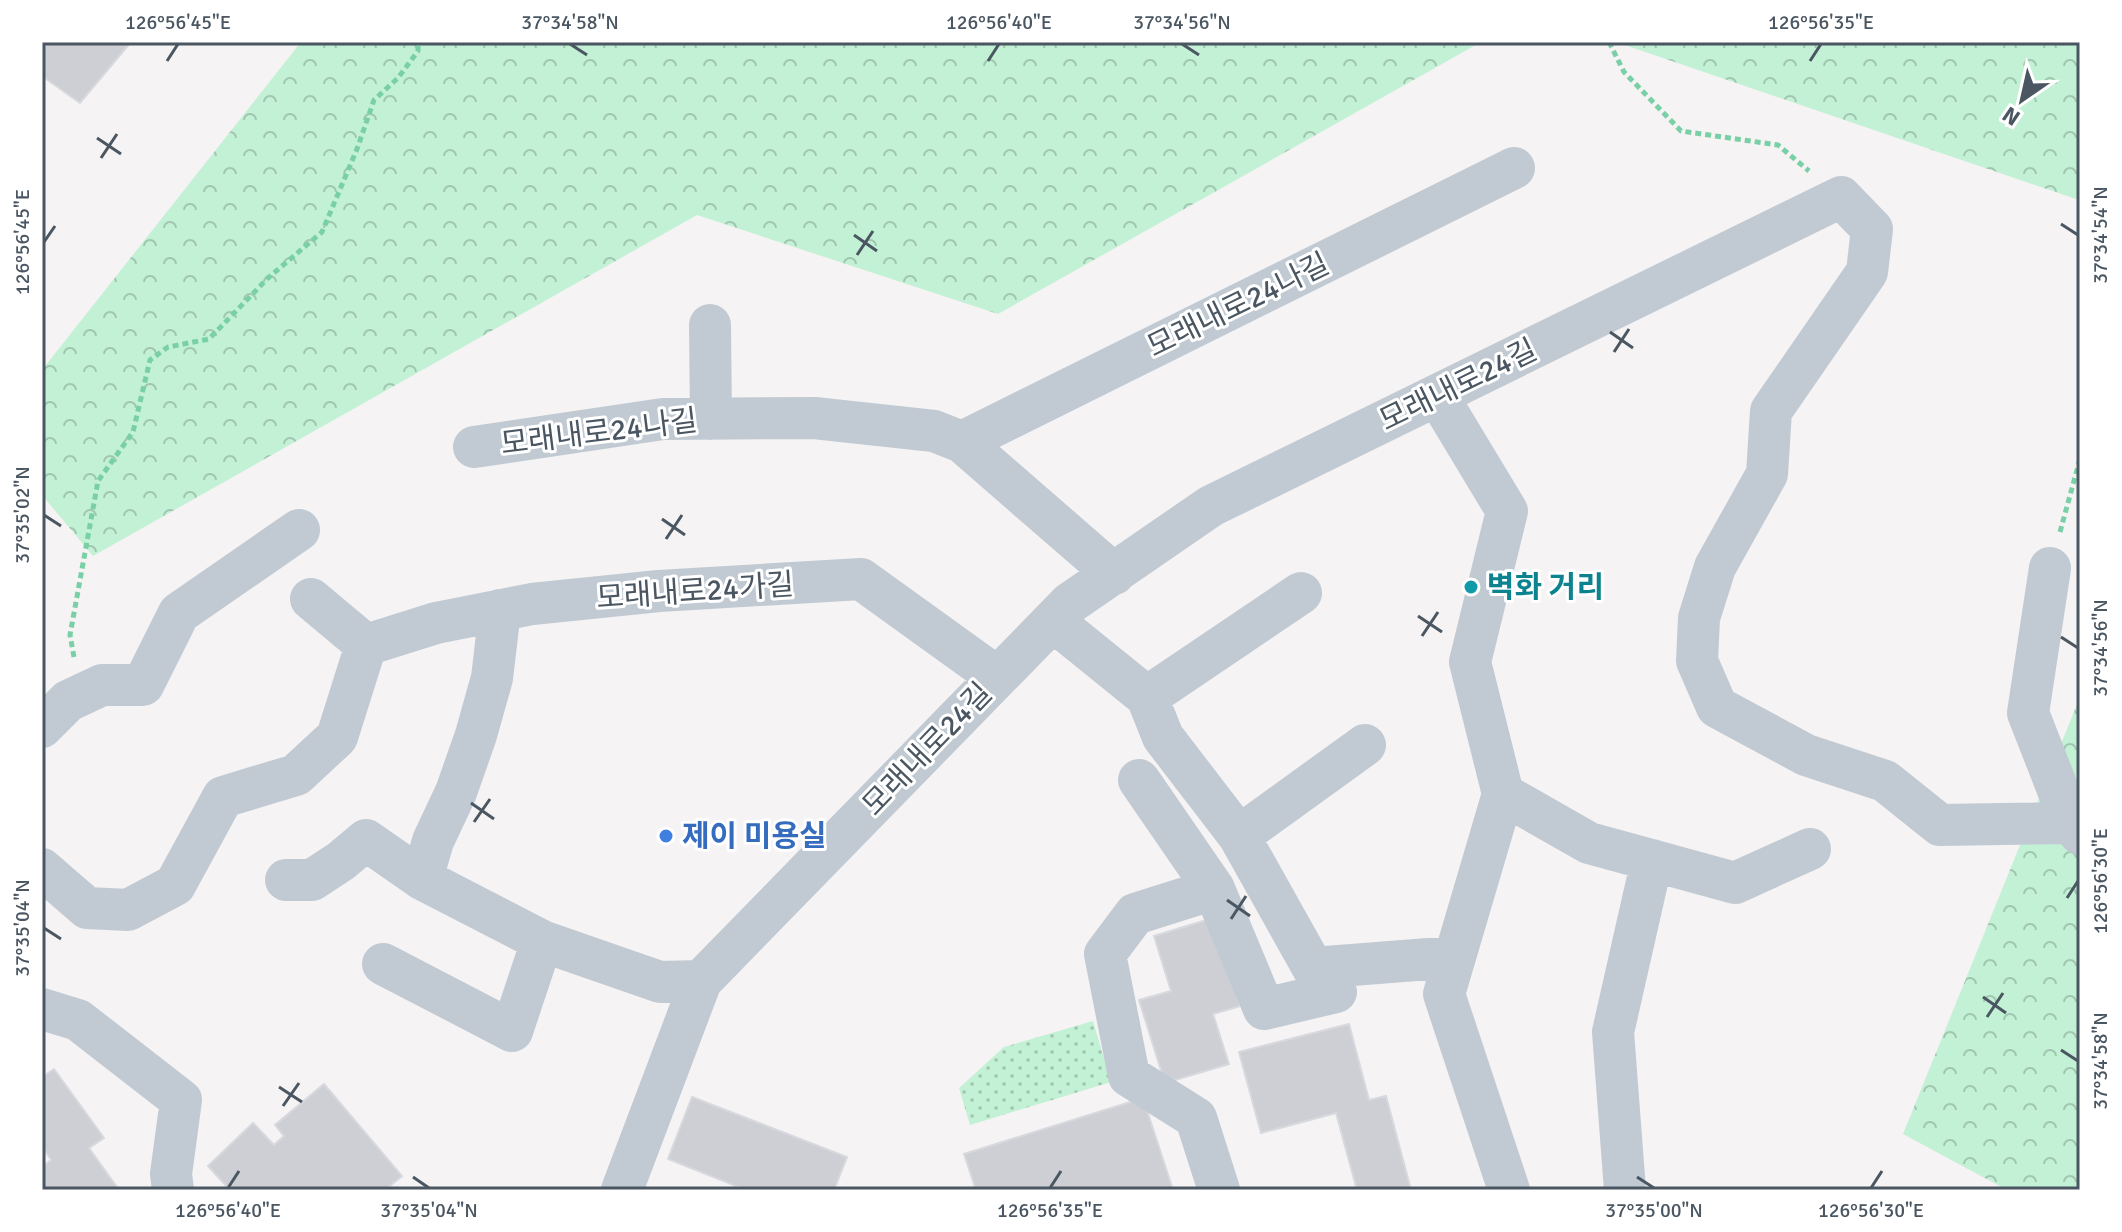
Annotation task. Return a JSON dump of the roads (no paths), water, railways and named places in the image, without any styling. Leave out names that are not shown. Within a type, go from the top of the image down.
[{"type":"street","name":"모래내로24나길","points":[[962,442],[1514,168]]},
{"type":"street","name":"모래내로24길","points":[[622,1190],[701,981],[1070,603],[1211,506],[1841,197],[1872,229],[1867,272],[1771,411],[1767,474],[1715,567],[1699,618],[1697,661],[1717,707],[1806,755],[1885,781],[1940,825],[2076,828]]},
{"type":"street","points":[[710,325],[711,419]]},
{"type":"street","points":[[1437,395],[1507,511],[1470,662],[1503,794],[1444,994],[1509,1190]]},
{"type":"street","name":"모래내로24나길","points":[[474,447],[663,419],[814,418],[934,431],[962,442],[1114,574]]},
{"type":"street","points":[[55,714],[102,685],[143,685],[179,613],[299,530]]},
{"type":"street","points":[[2050,568],[2028,713],[2076,828]]},
{"type":"street","name":"모래내로24가길","points":[[366,645],[436,623],[532,604],[659,591],[861,579],[997,677]]},
{"type":"street","points":[[1147,697],[1301,593]]},
{"type":"street","points":[[42,869],[87,908],[128,910],[175,885],[223,797],[296,775],[337,737],[366,645],[311,599]]},
{"type":"street","points":[[422,879],[433,841],[456,792],[476,735],[492,678],[500,610]]},
{"type":"street","points":[[1053,621],[1147,697],[1163,737],[1239,836],[1313,968],[1455,957]]},
{"type":"street","points":[[1239,836],[1365,745]]},
{"type":"street","points":[[1139,780],[1214,889],[1264,1009],[1336,992]]},
{"type":"street","points":[[1503,794],[1589,843],[1735,883],[1810,849]]},
{"type":"street","points":[[286,880],[312,880],[366,840],[422,879],[542,941],[660,982],[701,981]]},
{"type":"street","points":[[1625,1190],[1613,1032],[1652,860]]},
{"type":"street","points":[[1214,889],[1135,914],[1105,954],[1129,1076],[1196,1118],[1219,1190]]},
{"type":"street","points":[[383,964],[512,1031],[542,941]]},
{"type":"street","points":[[42,1009],[78,1020],[181,1100],[171,1174],[173,1190]]},
{"type":"place","name":"벽화 거리","points":[[1471,587]]},
{"type":"place","name":"제이 미용실","points":[[666,836]]}]
